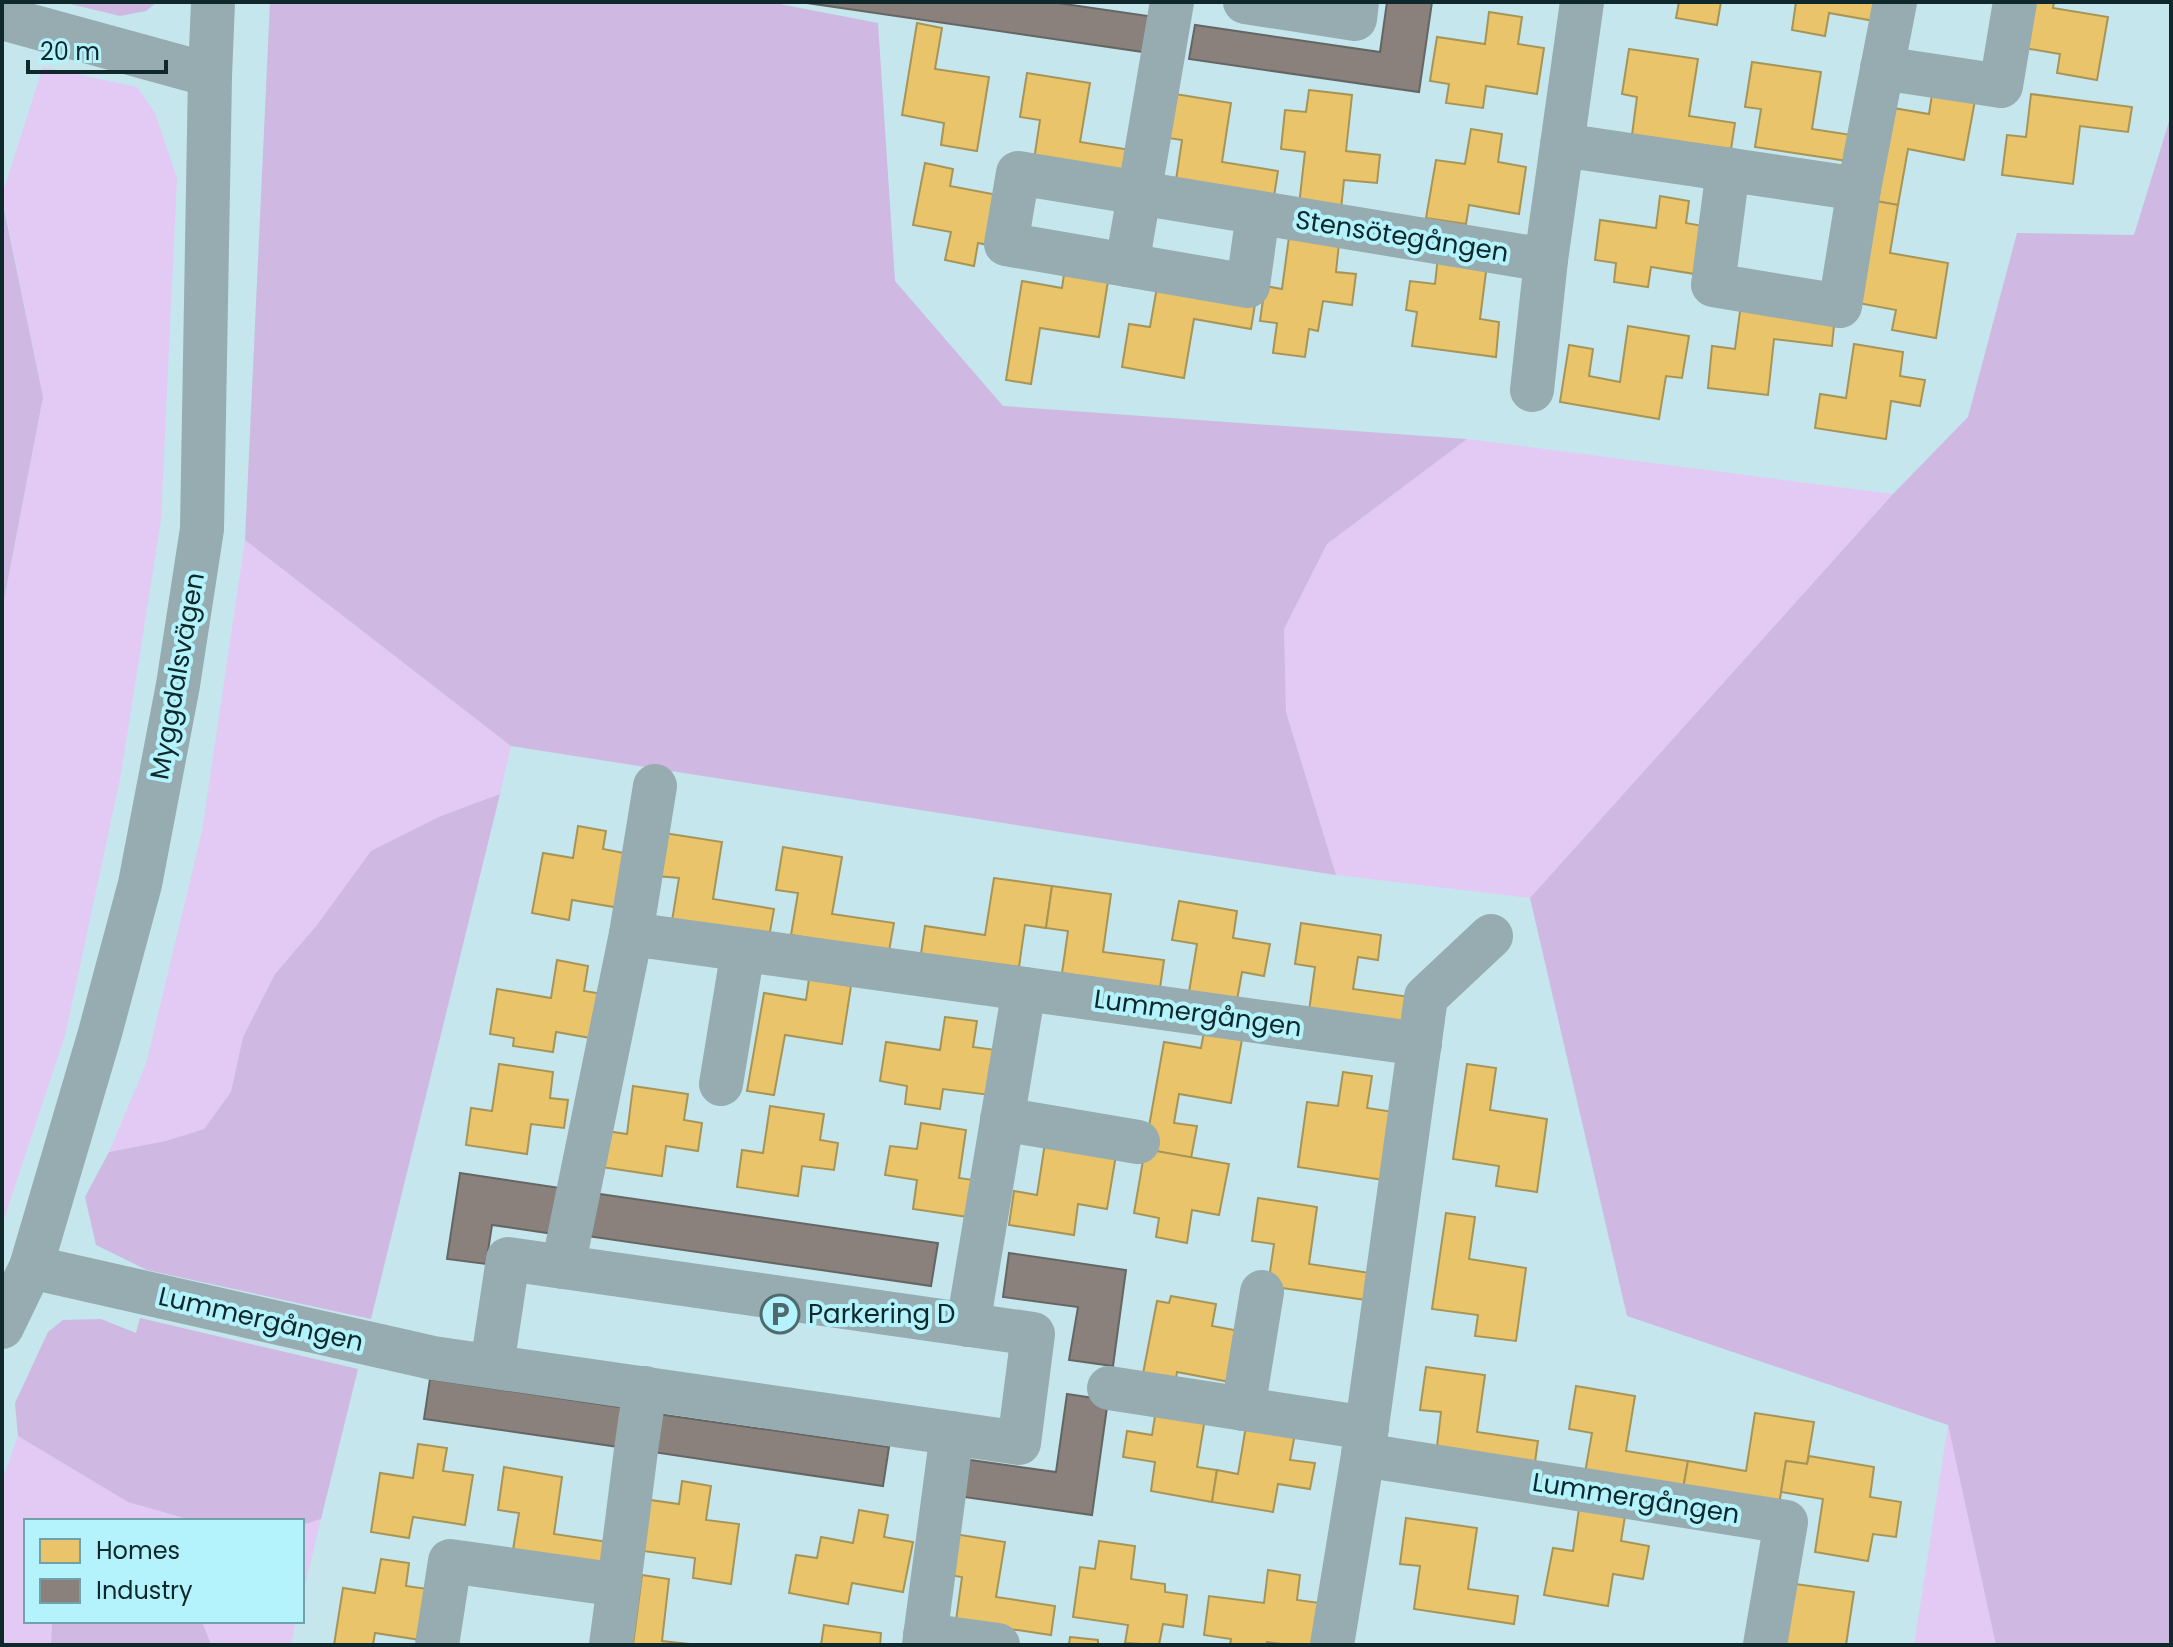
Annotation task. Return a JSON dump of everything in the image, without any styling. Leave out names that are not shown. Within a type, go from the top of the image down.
[{"type":"street","name":"Myggdalsvägen","points":[[2,1327],[31,1267],[100,1033],[140,884],[178,685],[202,529],[213,2]]},
{"type":"street","points":[[1127,265],[1172,2]]},
{"type":"street","points":[[1245,2],[1355,19],[1357,2]]},
{"type":"street","name":"Stensötegången","points":[[1532,390],[1546,260],[1582,2]]},
{"type":"street","points":[[1728,169],[1713,285],[1840,306],[1895,2]]},
{"type":"street","points":[[1882,68],[2001,86],[2015,2]]},
{"type":"street","points":[[2,18],[210,75]]},
{"type":"street","points":[[1562,145],[1859,189]]},
{"type":"street","name":"Stensötegången","points":[[1258,213],[1248,286],[1006,244],[1018,173],[1546,260]]},
{"type":"street","points":[[563,1267],[631,934],[655,786]]},
{"type":"street","name":"Lummergången","points":[[631,934],[1420,1044]]},
{"type":"street","points":[[1332,1645],[1365,1442],[1426,997],[1491,936]]},
{"type":"street","points":[[721,1084],[743,950]]},
{"type":"street","points":[[968,1325],[1024,989]]},
{"type":"street","points":[[1002,1119],[1138,1142]]},
{"type":"street","name":"Lummergången","points":[[31,1267],[433,1358],[1019,1443],[1033,1334],[508,1259],[492,1366]]},
{"type":"street","points":[[1243,1409],[1262,1292]]},
{"type":"street","points":[[611,1645],[645,1388]]},
{"type":"street","name":"Lummergången","points":[[1109,1388],[1243,1409],[1365,1442],[1786,1522],[1765,1645]]},
{"type":"street","points":[[952,1433],[925,1640],[998,1645]]},
{"type":"street","points":[[437,1645],[450,1561],[619,1585]]},
{"type":"shaded area","points":[[62,2],[157,2],[146,11],[120,16]]},
{"type":"shaded area","points":[[270,2],[769,2],[878,23],[895,281],[1003,406],[1467,439],[1327,544],[1284,629],[1286,712],[1336,875],[511,746],[245,540]]},
{"type":"shaded area","points":[[43,67],[137,87],[155,113],[177,178],[161,520],[121,774],[65,1036],[2,1225],[2,610],[43,397],[2,195]]},
{"type":"shaded area","points":[[2171,115],[2171,1645],[1996,1645],[1948,1425],[1627,1316],[1530,898],[1893,494],[1968,417],[2017,233],[2134,235]]},
{"type":"shaded area","points":[[2,199],[43,397],[2,610]]},
{"type":"shaded area","points":[[1467,439],[1893,494],[1530,898],[1336,875],[1286,712],[1284,629],[1327,544]]},
{"type":"shaded area","points":[[245,540],[511,746],[500,794],[441,816],[317,925],[275,974],[243,1037],[231,1092],[204,1129],[166,1141],[109,1152],[146,1064],[202,831]]},
{"type":"shaded area","points":[[500,794],[371,1319],[147,1270],[96,1245],[85,1197],[109,1152],[166,1141],[204,1129],[231,1092],[243,1037],[275,974],[317,925],[371,851],[441,816]]},
{"type":"shaded area","points":[[140,1318],[358,1369],[321,1519],[304,1524],[304,1519],[187,1519],[128,1502],[18,1436],[15,1403],[48,1332],[63,1320],[101,1319],[136,1333]]},
{"type":"shaded area","points":[[1948,1425],[1996,1645],[1914,1645]]},
{"type":"shaded area","points":[[18,1436],[128,1502],[187,1519],[24,1519],[24,1623],[52,1623],[51,1645],[2,1645],[2,1481]]},
{"type":"shaded area","points":[[321,1519],[304,1590],[304,1524]]},
{"type":"shaded area","points":[[52,1623],[203,1623],[211,1645],[51,1645]]},
{"type":"shaded area","points":[[203,1623],[296,1623],[291,1645],[211,1645]]},
{"type":"building: Homes","points":[[1679,2],[1721,2],[1717,25],[1676,18]]},
{"type":"building: Homes","points":[[1796,2],[1883,2],[1880,22],[1829,13],[1825,36],[1792,30]]},
{"type":"building: Homes","points":[[2026,2],[2054,2],[2053,8],[2108,17],[2097,80],[2057,73],[2060,54],[2018,47]]},
{"type":"building: Homes","points":[[1489,12],[1522,17],[1518,44],[1544,48],[1537,94],[1486,86],[1483,108],[1446,103],[1449,84],[1430,81],[1437,37],[1485,44]]},
{"type":"building: Homes","points":[[917,23],[942,28],[935,69],[989,77],[977,151],[941,145],[944,123],[902,115]]},
{"type":"building: Homes","points":[[1629,49],[1698,59],[1689,116],[1735,123],[1731,149],[1632,135],[1637,97],[1622,94]]},
{"type":"building: Homes","points":[[1752,62],[1821,72],[1812,129],[1858,136],[1854,162],[1755,147],[1761,109],[1745,107]]},
{"type":"building: Homes","points":[[1027,73],[1090,83],[1080,142],[1137,151],[1132,176],[1034,160],[1040,120],[1020,117]]},
{"type":"building: Homes","points":[[1933,88],[1976,95],[1964,160],[1908,149],[1898,205],[1870,200],[1887,107],[1929,114]]},
{"type":"building: Homes","points":[[1309,90],[1352,95],[1346,151],[1380,155],[1377,183],[1344,180],[1341,209],[1299,205],[1305,152],[1281,149],[1285,110],[1306,112]]},
{"type":"building: Homes","points":[[1169,93],[1231,103],[1222,162],[1278,171],[1274,196],[1176,180],[1182,140],[1162,137]]},
{"type":"building: Homes","points":[[2031,94],[2132,107],[2128,132],[2080,126],[2073,184],[2002,175],[2007,135],[2026,137]]},
{"type":"building: Homes","points":[[1471,129],[1502,134],[1498,162],[1526,167],[1519,214],[1469,205],[1466,224],[1426,218],[1436,160],[1465,164]]},
{"type":"building: Homes","points":[[925,163],[953,169],[950,186],[1008,197],[998,247],[978,243],[974,266],[945,260],[951,232],[913,225]]},
{"type":"building: Homes","points":[[1660,196],[1689,201],[1686,223],[1708,227],[1701,275],[1651,267],[1648,287],[1614,282],[1616,263],[1595,260],[1600,220],[1656,228]]},
{"type":"building: Homes","points":[[1870,200],[1898,205],[1890,253],[1948,263],[1936,338],[1892,330],[1896,310],[1853,302]]},
{"type":"building: Homes","points":[[1289,237],[1339,243],[1336,272],[1356,274],[1352,305],[1323,301],[1318,331],[1309,329],[1305,357],[1273,353],[1277,323],[1260,321],[1265,286],[1282,289]]},
{"type":"building: Homes","points":[[1438,257],[1487,264],[1480,319],[1499,322],[1496,357],[1412,346],[1417,312],[1406,310],[1410,281],[1435,284]]},
{"type":"building: Homes","points":[[1065,268],[1109,275],[1099,337],[1040,328],[1031,384],[1006,380],[1022,281],[1062,288]]},
{"type":"building: Homes","points":[[1157,287],[1255,304],[1251,329],[1194,319],[1184,378],[1122,367],[1129,324],[1150,327]]},
{"type":"building: Homes","points":[[1741,304],[1835,315],[1832,346],[1774,339],[1768,395],[1708,388],[1712,346],[1735,349]]},
{"type":"building: Homes","points":[[1628,326],[1689,336],[1682,378],[1666,376],[1659,419],[1560,402],[1569,345],[1593,349],[1589,376],[1620,382]]},
{"type":"building: Homes","points":[[1854,344],[1903,352],[1900,376],[1925,380],[1920,406],[1891,401],[1886,439],[1815,428],[1820,394],[1846,398]]},
{"type":"building: Homes","points":[[578,826],[606,831],[603,849],[629,854],[620,908],[572,900],[569,920],[532,913],[543,853],[573,858]]},
{"type":"building: Homes","points":[[664,833],[722,842],[713,899],[774,909],[769,937],[672,921],[679,878],[657,876]]},
{"type":"building: Homes","points":[[783,847],[842,857],[832,914],[894,923],[889,951],[791,935],[798,893],[776,890]]},
{"type":"building: Homes","points":[[994,878],[1052,886],[1046,928],[1025,925],[1019,967],[921,954],[925,926],[985,935]]},
{"type":"building: Homes","points":[[1052,886],[1111,894],[1103,952],[1164,960],[1160,988],[1062,973],[1068,931],[1046,928]]},
{"type":"building: Homes","points":[[1179,901],[1237,911],[1233,938],[1270,944],[1264,976],[1242,972],[1237,1000],[1189,992],[1197,944],[1172,940]]},
{"type":"building: Homes","points":[[1301,923],[1381,935],[1378,960],[1358,957],[1353,989],[1410,997],[1406,1025],[1309,1011],[1315,967],[1295,964]]},
{"type":"building: Homes","points":[[557,960],[588,966],[584,991],[609,995],[602,1040],[556,1032],[553,1052],[513,1046],[514,1038],[490,1034],[497,989],[551,998]]},
{"type":"building: Homes","points":[[809,979],[851,986],[842,1044],[785,1035],[774,1095],[747,1091],[764,993],[806,1000]]},
{"type":"building: Homes","points":[[945,1017],[977,1021],[973,1047],[996,1050],[990,1095],[943,1089],[940,1109],[905,1104],[907,1086],[880,1081],[886,1042],[940,1050]]},
{"type":"building: Homes","points":[[1204,1032],[1242,1039],[1231,1103],[1179,1094],[1174,1123],[1197,1126],[1191,1158],[1145,1149],[1164,1042],[1201,1048]]},
{"type":"building: Homes","points":[[499,1064],[553,1072],[550,1098],[568,1100],[564,1128],[531,1124],[527,1154],[466,1145],[471,1108],[492,1111]]},
{"type":"building: Homes","points":[[1467,1064],[1496,1068],[1490,1110],[1547,1119],[1537,1192],[1496,1186],[1499,1166],[1453,1159]]},
{"type":"building: Homes","points":[[1343,1072],[1372,1076],[1367,1108],[1394,1112],[1384,1180],[1298,1167],[1307,1102],[1338,1106]]},
{"type":"building: Homes","points":[[633,1086],[688,1094],[684,1120],[702,1123],[698,1151],[666,1146],[662,1176],[601,1167],[606,1131],[627,1134]]},
{"type":"building: Homes","points":[[770,1106],[824,1114],[820,1140],[838,1143],[834,1170],[802,1166],[798,1196],[737,1187],[742,1150],[763,1153]]},
{"type":"building: Homes","points":[[921,1123],[966,1130],[959,1178],[980,1181],[975,1218],[913,1209],[917,1180],[885,1175],[890,1146],[917,1149]]},
{"type":"building: Homes","points":[[1045,1143],[1116,1155],[1107,1209],[1078,1204],[1074,1235],[1009,1225],[1014,1191],[1037,1195]]},
{"type":"building: Homes","points":[[1145,1149],[1229,1164],[1219,1215],[1192,1210],[1187,1243],[1156,1237],[1159,1218],[1134,1213]]},
{"type":"building: Homes","points":[[1258,1198],[1317,1207],[1309,1264],[1370,1273],[1366,1300],[1268,1286],[1274,1244],[1252,1241]]},
{"type":"building: Homes","points":[[1446,1213],[1475,1217],[1469,1259],[1526,1268],[1516,1341],[1475,1336],[1478,1315],[1432,1309]]},
{"type":"building: Homes","points":[[1171,1296],[1216,1304],[1212,1326],[1240,1331],[1230,1382],[1177,1372],[1174,1390],[1141,1384],[1157,1301],[1169,1303]]},
{"type":"building: Homes","points":[[1426,1367],[1485,1375],[1477,1432],[1538,1441],[1534,1469],[1436,1455],[1441,1412],[1420,1410]]},
{"type":"building: Homes","points":[[1576,1386],[1635,1396],[1626,1451],[1688,1461],[1683,1489],[1585,1473],[1592,1433],[1569,1429]]},
{"type":"building: Homes","points":[[1157,1404],[1206,1412],[1197,1467],[1217,1470],[1212,1502],[1151,1491],[1155,1462],[1123,1457],[1127,1431],[1152,1435]]},
{"type":"building: Homes","points":[[1755,1413],[1814,1422],[1807,1464],[1786,1461],[1779,1505],[1683,1489],[1688,1461],[1746,1471]]},
{"type":"building: Homes","points":[[1247,1420],[1296,1428],[1290,1460],[1315,1463],[1310,1489],[1278,1484],[1273,1512],[1212,1502],[1217,1470],[1238,1474]]},
{"type":"building: Homes","points":[[418,1444],[447,1448],[443,1471],[473,1475],[465,1525],[413,1517],[409,1538],[371,1532],[380,1473],[413,1478]]},
{"type":"building: Homes","points":[[1809,1456],[1874,1467],[1870,1497],[1901,1502],[1896,1537],[1873,1534],[1868,1561],[1815,1552],[1823,1499],[1781,1492],[1786,1461],[1807,1464]]},
{"type":"building: Homes","points":[[504,1467],[562,1477],[554,1534],[615,1543],[611,1571],[512,1556],[519,1513],[498,1510]]},
{"type":"building: Homes","points":[[682,1481],[711,1486],[706,1520],[739,1524],[731,1584],[693,1578],[695,1558],[643,1551],[650,1500],[679,1504]]},
{"type":"building: Homes","points":[[1579,1509],[1625,1516],[1621,1541],[1649,1546],[1643,1579],[1613,1574],[1608,1606],[1544,1595],[1553,1548],[1573,1551]]},
{"type":"building: Homes","points":[[859,1510],[888,1515],[884,1537],[913,1542],[903,1592],[852,1583],[848,1604],[789,1593],[796,1555],[817,1558],[821,1537],[853,1543]]},
{"type":"building: Homes","points":[[1406,1518],[1477,1528],[1468,1589],[1518,1596],[1514,1624],[1414,1609],[1420,1566],[1400,1564]]},
{"type":"building: Homes","points":[[948,1533],[1005,1542],[996,1597],[1055,1606],[1051,1635],[956,1621],[962,1577],[943,1574]]},
{"type":"building: Homes","points":[[1099,1541],[1135,1546],[1131,1579],[1165,1584],[1165,1592],[1187,1595],[1183,1627],[1163,1624],[1159,1645],[1125,1643],[1128,1625],[1073,1617],[1080,1567],[1095,1569]]},
{"type":"building: Homes","points":[[381,1559],[409,1563],[406,1586],[435,1590],[427,1641],[375,1633],[373,1645],[334,1645],[343,1588],[375,1593]]},
{"type":"building: Homes","points":[[1268,1570],[1300,1575],[1297,1600],[1320,1603],[1314,1645],[1267,1642],[1266,1645],[1230,1645],[1231,1639],[1204,1635],[1209,1596],[1264,1603]]},
{"type":"building: Homes","points":[[642,1575],[669,1579],[662,1641],[699,1645],[633,1645]]},
{"type":"building: Homes","points":[[1788,1583],[1854,1592],[1846,1645],[1779,1645]]},
{"type":"building: Homes","points":[[824,1625],[881,1633],[880,1645],[821,1645]]},
{"type":"building: Homes","points":[[1070,1637],[1098,1640],[1098,1645],[1069,1645]]},
{"type":"building: Industry","points":[[800,2],[1051,2],[1155,17],[1150,53]]},
{"type":"building: Industry","points":[[1387,2],[1432,2],[1419,92],[1189,59],[1195,25],[1380,52]]},
{"type":"building: Industry","points":[[460,1173],[567,1189],[561,1235],[492,1225],[486,1264],[447,1259]]},
{"type":"building: Industry","points":[[593,1193],[938,1243],[931,1286],[587,1236]]},
{"type":"building: Industry","points":[[1009,1253],[1126,1270],[1113,1366],[1069,1360],[1078,1307],[1003,1297]]},
{"type":"building: Industry","points":[[430,1379],[625,1408],[619,1447],[424,1419]]},
{"type":"building: Industry","points":[[1067,1394],[1108,1400],[1092,1515],[964,1497],[970,1460],[1056,1472]]},
{"type":"building: Industry","points":[[651,1413],[889,1447],[883,1486],[646,1451]]},
{"type":"place","name":"Parkering D","points":[[780,1314]]}]
